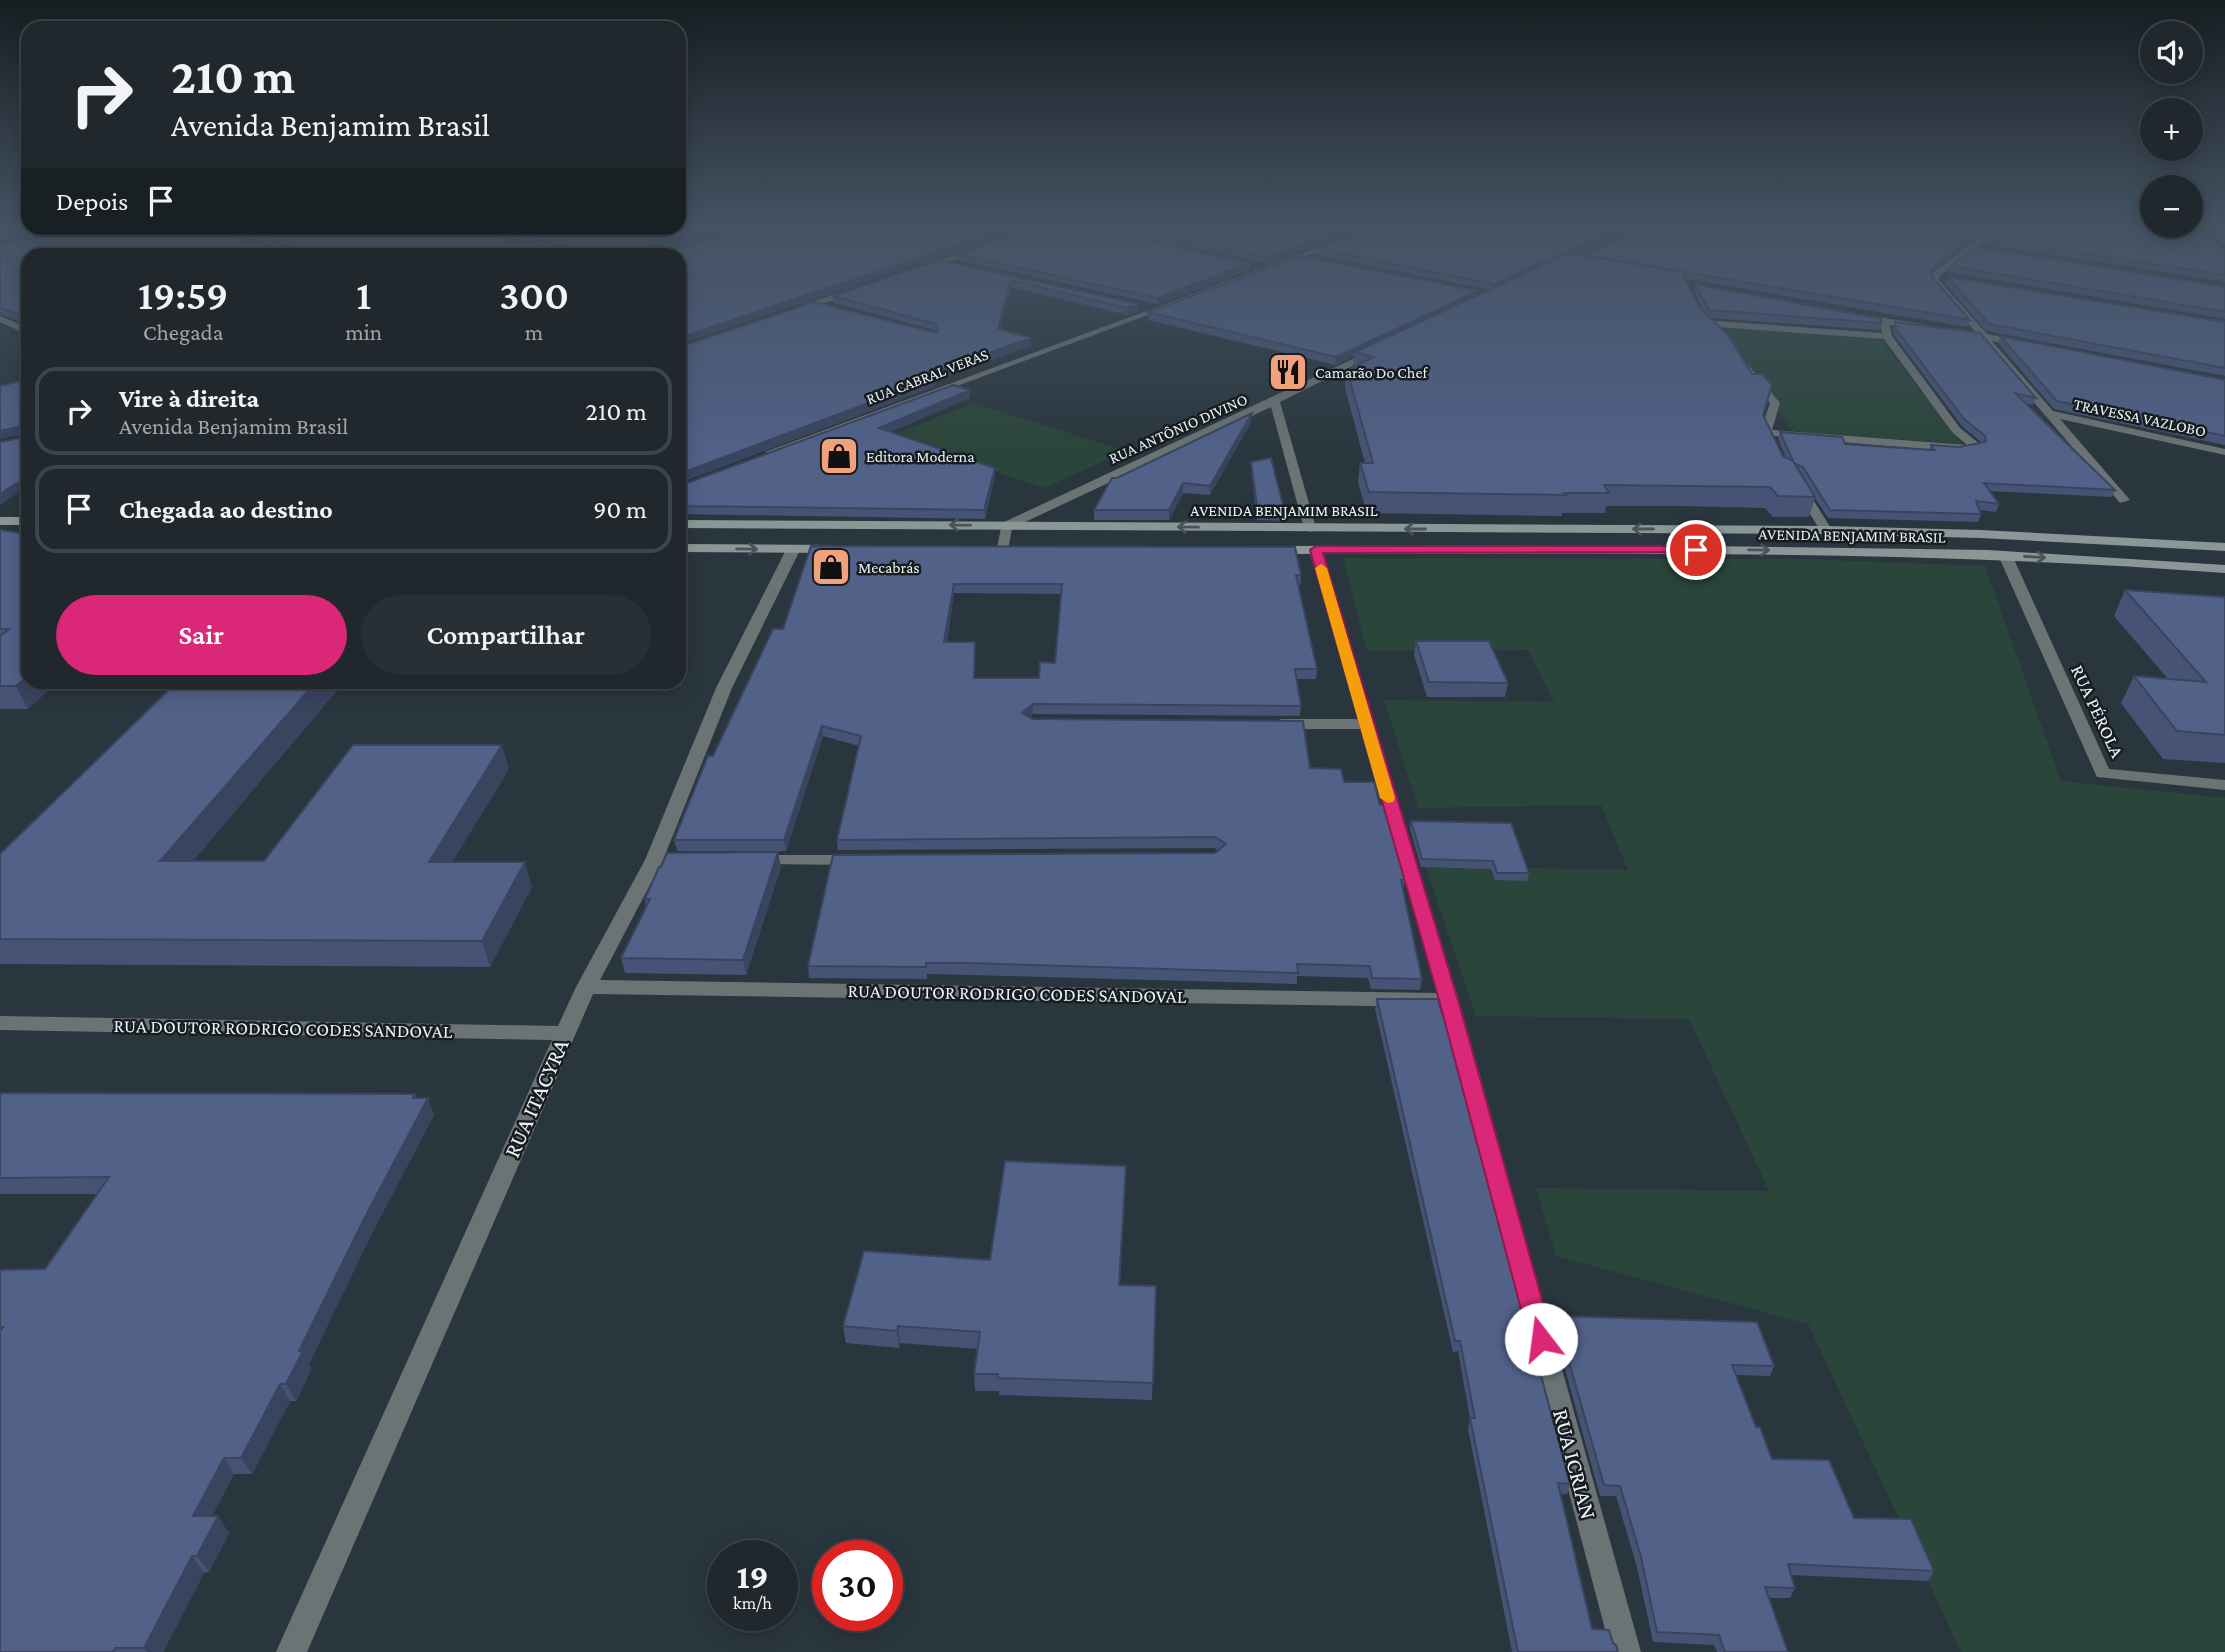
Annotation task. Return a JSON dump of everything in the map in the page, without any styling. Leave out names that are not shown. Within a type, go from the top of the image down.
[{"type":"main road","points":[[0,521],[21,521]]},
{"type":"main road","name":"AVENIDA BENJAMIM BRASIL","points":[[686,524],[1826,530],[2225,547]]},
{"type":"main road","points":[[1542,529],[1555,550]]},
{"type":"main road","points":[[2150,543],[2167,564]]},
{"type":"main road","points":[[686,548],[845,549]]},
{"type":"main road","name":"AVENIDA BENJAMIM BRASIL","points":[[1261,550],[1836,551],[2005,555],[2225,569]]},
{"type":"street","name":"RUA CABRAL VERAS","points":[[755,458],[1175,302]]},
{"type":"street","points":[[1954,302],[2124,499]]},
{"type":"street","points":[[789,312],[816,303],[829,307]]},
{"type":"street","points":[[1144,306],[1157,309]]},
{"type":"street","points":[[1847,315],[1934,328]]},
{"type":"street","points":[[1714,331],[1700,318],[1886,335]]},
{"type":"street","points":[[0,319],[21,329]]},
{"type":"street","points":[[1730,350],[1775,403],[1769,439],[1956,449],[1977,447],[1956,430],[1886,335],[1885,322]]},
{"type":"street","points":[[0,330],[21,325]]},
{"type":"street","points":[[1946,330],[2037,346]]},
{"type":"street","name":"RUA ANTÔNIO DIVINO","points":[[1006,526],[1087,485],[1337,373],[1388,345]]},
{"type":"street","points":[[1275,402],[1310,528]]},
{"type":"street","name":"TRAVESSA VAZLOBO","points":[[2048,413],[2225,452]]},
{"type":"street","points":[[1793,476],[1826,530]]},
{"type":"street","points":[[1003,548],[1006,526]]},
{"type":"street","name":"RUA ITACYRA","points":[[291,1652],[586,987],[661,860],[724,688],[793,550]]},
{"type":"street","name":"RUA ICRIAN","points":[[1316,550],[1448,1000],[1626,1652]]},
{"type":"street","name":"RUA PÉROLA","points":[[2005,555],[2103,773],[2225,785]]},
{"type":"street","points":[[1263,724],[1365,724]]},
{"type":"street","points":[[736,860],[870,860]]},
{"type":"street","name":"RUA DOUTOR RODRIGO CODES SANDOVAL","points":[[586,987],[1448,1000]]},
{"type":"street","name":"RUA DOUTOR RODRIGO CODES SANDOVAL","points":[[0,1023],[566,1033]]},
{"type":"green space","points":[[1721,327],[1878,337],[1963,444],[1792,432]]},
{"type":"green space","points":[[974,403],[1126,451],[1044,488],[890,436]]},
{"type":"green space","points":[[1343,558],[1802,559],[1985,566],[2061,781],[2225,798],[2225,1652],[1961,1652],[1808,1324],[1556,1256],[1536,1188],[1769,1191],[1689,1019],[1476,1016],[1425,866],[1628,870],[1601,805],[1418,808],[1384,700],[1554,702],[1528,650],[1367,651]]},
{"type":"building","points":[[0,302],[21,302],[21,313],[0,308]]},
{"type":"building","points":[[686,302],[786,302],[686,336]]},
{"type":"building","points":[[815,302],[937,333],[936,324],[855,302],[1005,302],[998,329],[1031,338],[926,375],[935,378],[686,471],[686,345]]},
{"type":"building","points":[[1103,302],[1139,304],[1127,308]]},
{"type":"building","points":[[1175,302],[1454,302],[1336,357],[1148,312]]},
{"type":"building","points":[[1463,302],[1697,302],[1728,335],[1752,374],[1762,374],[1772,385],[1763,415],[1783,456],[1793,461],[1815,497],[1778,496],[1770,487],[1604,485],[1609,493],[1564,493],[1566,495],[1369,492],[1360,463],[1373,463],[1347,370],[1374,357],[1355,352]]},
{"type":"building","points":[[1705,302],[1791,302],[1881,319],[1881,323],[1709,310]]},
{"type":"building","points":[[1864,302],[1954,302],[1970,320]]},
{"type":"building","points":[[1970,302],[2102,302],[2225,322],[2225,368],[1989,324]]},
{"type":"building","points":[[2166,302],[2225,302],[2225,312]]},
{"type":"building","points":[[1895,322],[1980,333],[2036,398],[2015,393],[2115,490],[1984,483],[1999,504],[1976,501],[1981,514],[1830,510],[1803,467],[1794,463],[1780,432],[1842,437],[1845,444],[1934,450],[1931,445],[1959,447],[1986,442],[1985,436],[1964,419],[1896,329]]},
{"type":"building","points":[[2000,336],[2225,380],[2225,436],[2057,401]]},
{"type":"building","points":[[21,381],[21,426],[0,431],[0,386]]},
{"type":"building","points":[[953,385],[970,390],[879,428],[995,468],[984,510],[686,506],[686,483]]},
{"type":"building","points":[[1252,413],[1210,486],[1183,483],[1169,510],[1094,510],[1112,478],[1117,478]]},
{"type":"building","points":[[21,438],[21,482],[0,494],[0,442]]},
{"type":"building","points":[[1271,458],[1285,513],[1258,513],[1251,462]]},
{"type":"building","points":[[0,530],[21,533],[21,682],[16,686],[0,686],[0,636],[9,629],[0,629]]},
{"type":"building","points":[[811,546],[1295,547],[1301,575],[1296,575],[1317,669],[1295,669],[1301,706],[1033,704],[1022,713],[1033,719],[1303,721],[1310,768],[1341,769],[1344,782],[1374,782],[1380,805],[1385,805],[1405,880],[1401,880],[1422,979],[1372,978],[1370,966],[1297,964],[1298,973],[968,963],[926,963],[926,967],[808,966],[833,855],[1215,853],[1226,844],[1215,837],[837,840],[861,736],[822,726],[784,840],[674,840],[708,756],[713,756],[773,629],[783,629]],"holes":[[[954,584],[1062,584],[1055,663],[1040,662],[1039,678],[974,678],[975,642],[944,642]]]},
{"type":"building","points":[[2125,590],[2225,597],[2225,735],[2177,731],[2134,676],[2206,682]]},
{"type":"building","points":[[1416,641],[1489,641],[1508,683],[1429,682]]},
{"type":"building","points":[[170,689],[310,689],[160,861],[264,861],[353,745],[502,745],[429,862],[525,862],[482,941],[0,939],[0,854]]},
{"type":"building","points":[[1411,821],[1511,823],[1529,873],[1497,873],[1493,861],[1422,859]]},
{"type":"building","points":[[778,852],[743,960],[621,958],[650,899],[645,899],[667,853]]},
{"type":"building","points":[[1377,999],[1438,999],[1444,1013],[1570,1484],[1558,1483],[1592,1629],[1609,1630],[1618,1652],[1518,1652],[1470,1418],[1475,1418],[1460,1341],[1455,1341]]},
{"type":"building","points":[[0,1093],[415,1094],[413,1098],[428,1098],[364,1219],[299,1351],[303,1351],[286,1384],[280,1384],[241,1458],[224,1458],[193,1516],[218,1516],[197,1556],[192,1556],[144,1648],[115,1648],[113,1652],[0,1652],[0,1331],[3,1327],[0,1327],[0,1270],[45,1269],[109,1177],[0,1178]]},
{"type":"building","points":[[1005,1161],[1126,1166],[1119,1285],[1156,1286],[1153,1383],[998,1378],[998,1374],[974,1374],[980,1332],[898,1326],[897,1331],[843,1326],[864,1251],[990,1260]]},
{"type":"building","points":[[1556,1316],[1757,1322],[1774,1366],[1732,1365],[1756,1427],[1760,1427],[1772,1459],[1829,1460],[1854,1518],[1911,1519],[1934,1571],[1788,1564],[1795,1588],[1765,1587],[1788,1652],[1725,1652],[1719,1635],[1657,1632],[1641,1557],[1620,1486],[1604,1485]]},
{"type":"slow traffic","points":[[1321,568],[1388,798]]},
{"type":"place","name":"Camarão Do Chef","points":[[1288,372]]},
{"type":"place","name":"Editora Moderna","points":[[839,456]]},
{"type":"place","name":"Mecabrás","points":[[831,567]]},
{"type":"route","points":[[1541,1339],[1448,1000],[1316,550],[1696,550]]}]
